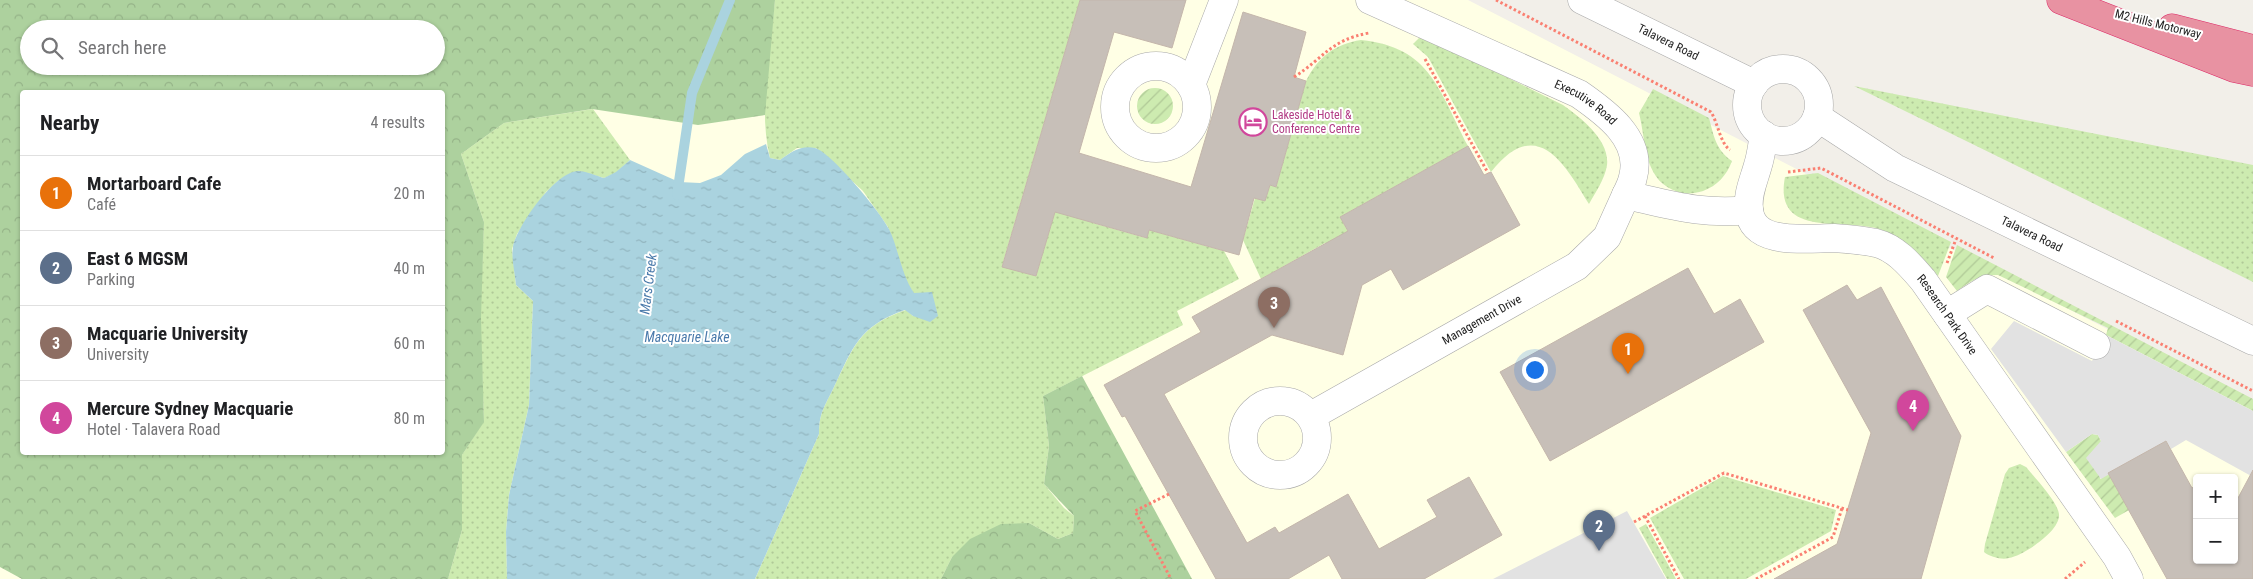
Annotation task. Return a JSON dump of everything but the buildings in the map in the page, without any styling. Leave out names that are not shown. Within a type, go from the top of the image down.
[{"type":"highway","name":"M2 Hills Motorway","points":[[2062,0],[2253,49]]},
{"type":"highway","points":[[2062,0],[2234,68],[2253,72]]},
{"type":"street","points":[[1191,85],[1224,0]]},
{"type":"street","name":"Executive Road","points":[[1370,0],[1578,94],[1606,113],[1619,126],[1634,158],[1634,176],[1626,195]]},
{"type":"street","name":"Talavera Road","points":[[1582,0],[1754,84]]},
{"type":"street","points":[[1783,69],[1795,71],[1805,76],[1813,84],[1818,94],[1817,117],[1812,126],[1795,139],[1775,141],[1764,135],[1755,128],[1749,117],[1747,106],[1748,94],[1754,84],[1762,76],[1772,71],[1783,69]]},
{"type":"street","name":"Talavera Road","points":[[1817,117],[1895,168],[2253,341]]},
{"type":"street","points":[[1626,195],[1697,211],[1721,213],[1749,210],[1750,188],[1758,164],[1764,135]]},
{"type":"street","name":"Management Drive","points":[[1311,416],[1576,266],[1607,237],[1626,195]]},
{"type":"street","name":"Research Park Drive","points":[[1749,210],[1752,221],[1759,230],[1782,238],[1858,240],[1877,243],[1894,252],[1906,262],[1923,280],[2117,557],[2130,579]]},
{"type":"street","points":[[1946,314],[1987,289],[2096,345]]},
{"type":"path","points":[[1496,0],[1711,112],[1718,122],[1726,147],[1735,153]]},
{"type":"path","points":[[1294,77],[1307,69],[1316,58],[1333,45],[1354,36],[1373,32]]},
{"type":"path","points":[[1420,53],[1436,75],[1488,173]]},
{"type":"path","points":[[1634,522],[1724,473],[1848,510]]},
{"type":"path","points":[[1168,494],[1136,511],[1171,579]]},
{"type":"path","points":[[1756,579],[1833,536],[1842,508]]},
{"type":"path","points":[[1645,516],[1679,579]]},
{"type":"shaded area","points":[[0,0],[1468,0],[2253,404],[2253,579],[0,579]]},
{"type":"shaded area","points":[[2014,321],[2092,361],[2106,335],[2253,411],[2253,477],[2186,440],[2171,449],[2166,441],[2101,479],[2086,458],[2101,441],[2098,435],[2092,434],[2066,452],[1991,349]]},
{"type":"shaded area","points":[[1627,511],[1666,579],[1493,579]]},
{"type":"green space","points":[[0,0],[775,0],[765,115],[698,125],[592,109],[504,123],[461,154],[484,222],[481,318],[484,422],[462,455],[462,530],[448,579],[22,579],[0,567]]},
{"type":"green space","points":[[775,0],[1080,0],[1002,266],[1036,276],[1065,177],[1093,223],[1146,238],[1149,230],[1224,251],[1239,279],[1177,311],[1183,325],[1043,396],[1049,446],[1044,484],[1064,508],[1074,516],[1073,533],[1058,539],[1029,523],[952,557],[941,579],[755,579],[819,434],[823,409],[853,349],[868,331],[890,316],[906,310],[913,316],[914,294],[906,281],[888,227],[863,191],[816,148],[797,148],[780,160],[770,158],[765,120],[765,100]]},
{"type":"green space","points":[[1422,35],[1563,105],[1593,130],[1604,147],[1607,165],[1600,186],[1589,204],[1570,174],[1559,161],[1548,151],[1536,146],[1522,147],[1507,155],[1491,172],[1428,57],[1413,44]]},
{"type":"green space","points":[[1361,40],[1385,44],[1403,52],[1418,62],[1440,90],[1468,146],[1340,217],[1355,244],[1332,257],[1325,243],[1261,279],[1243,240],[1255,198],[1265,201],[1270,185],[1276,187],[1306,81],[1316,65],[1335,48]]},
{"type":"green space","points":[[1854,86],[2253,165],[2253,282],[2229,270]]},
{"type":"green space","points":[[1155,88],[1167,94],[1173,106],[1167,118],[1155,124],[1143,118],[1137,106],[1143,94]]},
{"type":"green space","points":[[1653,89],[1709,118],[1719,148],[1732,161],[1724,175],[1713,186],[1696,193],[1680,193],[1663,184],[1656,176],[1647,157],[1639,113]]},
{"type":"green space","points":[[593,109],[630,160],[616,173],[604,178],[579,171],[558,181],[546,192],[517,234],[512,249],[516,285],[533,301],[529,405],[509,495],[506,532],[507,579],[448,579],[462,530],[462,455],[484,421],[480,318],[484,222],[461,154],[504,123]]},
{"type":"green space","points":[[1818,173],[1951,242],[1938,276],[1926,262],[1897,237],[1879,229],[1864,226],[1814,222],[1800,218],[1790,210],[1784,197],[1785,177]]},
{"type":"green space","points":[[1957,245],[2253,399],[2253,411],[2106,335],[2108,328],[1998,275],[1976,279],[1957,291],[1946,277]]},
{"type":"green space","points":[[1082,376],[1192,579],[941,579],[952,557],[970,539],[1001,524],[1029,523],[1058,539],[1073,533],[1074,516],[1044,484],[1049,446],[1043,396]]},
{"type":"green space","points":[[2092,434],[2098,435],[2101,441],[2100,479],[2108,473],[2129,510],[2115,518],[2066,452]]},
{"type":"green space","points":[[2020,464],[2026,467],[2050,496],[2059,514],[2058,521],[2048,535],[2032,547],[2016,556],[2003,559],[1996,558],[1984,552],[1985,544],[2005,474],[2009,468]]},
{"type":"green space","points":[[1723,476],[1836,510],[1831,531],[1746,579],[1684,579],[1650,518]]},
{"type":"green space","points":[[1646,524],[1676,579],[1667,579],[1639,528]]},
{"type":"water","name":"Macquarie Lake","points":[[766,144],[770,158],[780,160],[801,148],[815,148],[844,171],[867,198],[889,229],[906,278],[914,293],[932,292],[938,316],[930,322],[913,316],[905,310],[877,323],[859,340],[823,409],[819,434],[755,579],[507,579],[506,532],[509,495],[529,405],[533,301],[516,285],[512,256],[516,238],[529,214],[548,190],[559,180],[578,171],[604,178],[616,172],[630,160],[679,182],[700,183],[721,175],[745,154]]},
{"type":"waterway","name":"Mars Creek","points":[[677,195],[692,93],[730,0]]},
{"type":"place","name":"Lakeside Hotel & Conference Centre","points":[[1253,122]]},
{"type":"place","name":"Macquarie University","points":[[1274,328]]},
{"type":"place","name":"Mortarboard Cafe","points":[[1628,374]]},
{"type":"place","name":"Mercure Sydney Macquarie","points":[[1913,431]]},
{"type":"place","name":"East 6 MGSM","points":[[1599,551]]}]
